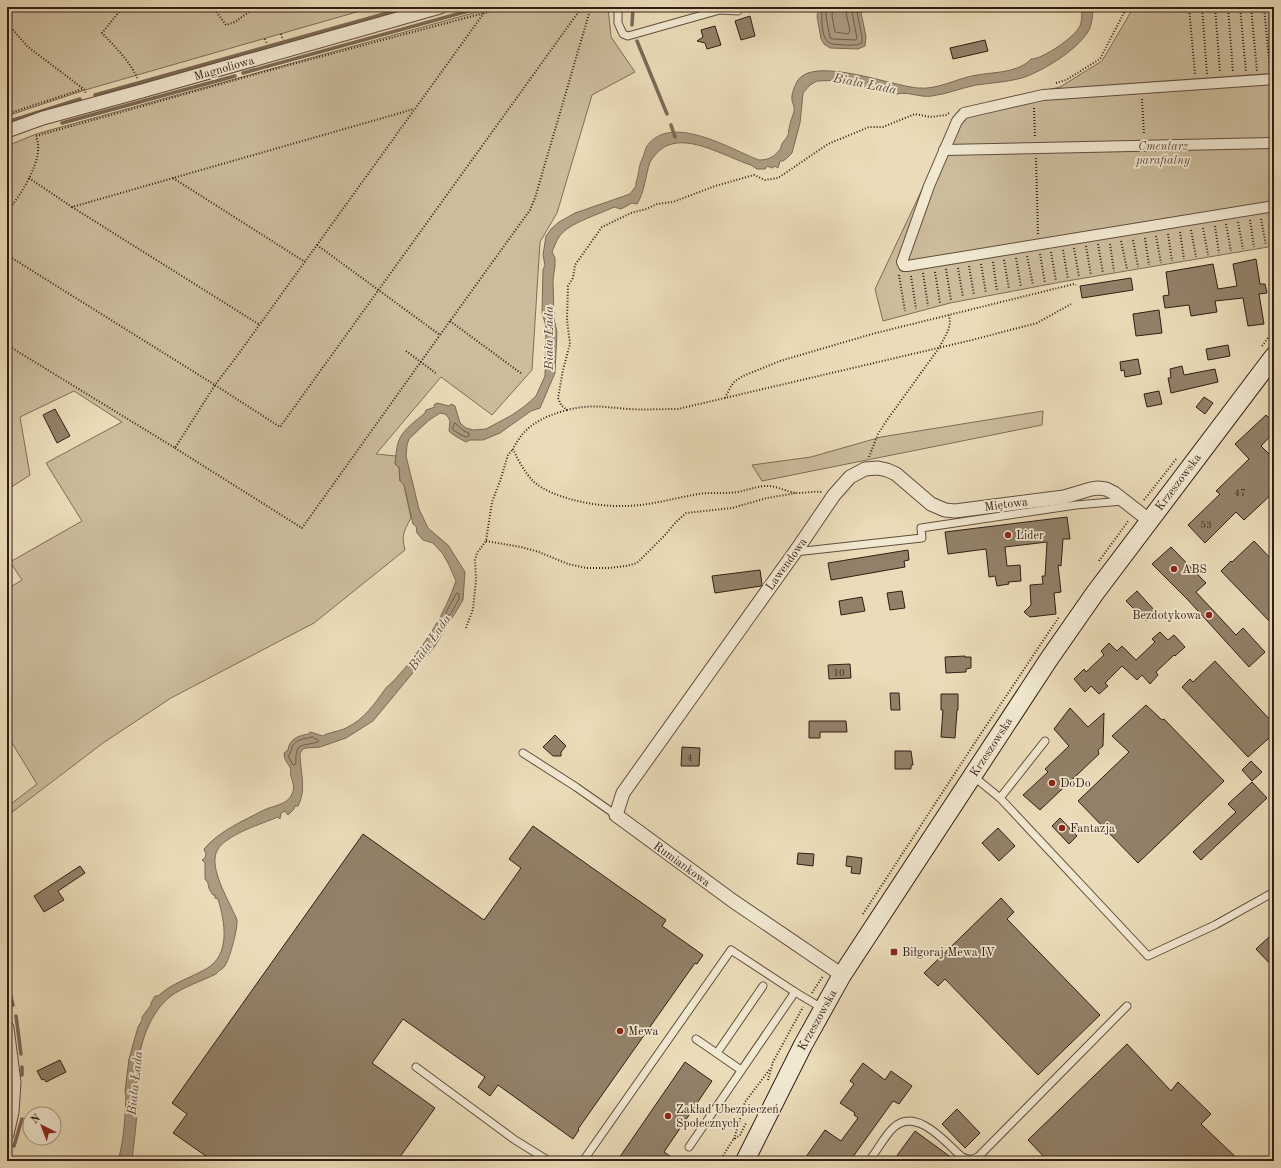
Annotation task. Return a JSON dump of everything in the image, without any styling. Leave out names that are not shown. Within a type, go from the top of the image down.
[{"type":"main road","name":"Krzeszowska","points":[[746,1161],[803,1045],[842,975],[972,776],[1079,614],[1274,356]]},
{"type":"street","name":"Magnoliowa","points":[[7,131],[29,122],[440,7]]},
{"type":"street","points":[[1272,79],[1034,96],[964,113],[957,121],[944,150],[911,234],[906,265],[1274,206]]},
{"type":"street","points":[[944,150],[1274,143]]},
{"type":"street","name":"Miętowa","points":[[865,469],[878,468],[892,472],[931,504],[945,510],[955,511],[1064,497],[1098,488],[1106,489],[1125,501],[1150,521]]},
{"type":"street","name":"Lawendowa","points":[[616,815],[623,793],[834,495],[850,477],[865,469]]},
{"type":"street","name":"Rumiankowa","points":[[616,815],[733,901],[842,975]]},
{"type":"street","points":[[7,1028],[14,1082],[12,1112],[7,1134]]},
{"type":"lane","points":[[618,7],[618,23],[623,34],[628,36],[720,10],[738,11]]},
{"type":"lane","points":[[795,552],[922,538],[921,528],[1076,505],[1125,501]]},
{"type":"lane","points":[[1000,798],[1045,741]]},
{"type":"lane","name":"Rumiankowa","points":[[523,753],[616,815]]},
{"type":"lane","points":[[972,776],[1000,798],[1148,956],[1215,925],[1274,892]]},
{"type":"lane","points":[[583,1161],[731,950],[795,992],[823,1008]]},
{"type":"lane","points":[[717,1053],[763,986]]},
{"type":"lane","points":[[689,1147],[795,992]]},
{"type":"lane","points":[[869,1161],[892,1129],[898,1124],[907,1121],[915,1121],[928,1126],[962,1157],[973,1159],[979,1156],[1127,1006]]},
{"type":"lane","points":[[696,1039],[742,1070]]},
{"type":"lane","points":[[416,1067],[515,1140],[549,1161]]},
{"type":"path","points":[[123,7],[102,33],[124,57],[136,74]]},
{"type":"path","points":[[214,7],[226,25],[235,22],[256,7]]},
{"type":"path","points":[[36,136],[276,68],[504,7]]},
{"type":"path","points":[[7,255],[280,426],[582,7]]},
{"type":"path","points":[[7,345],[302,528],[530,210],[535,198],[591,7]]},
{"type":"path","points":[[1054,83],[1066,80],[1100,59],[1127,7]]},
{"type":"path","points":[[1189,7],[1195,84]]},
{"type":"path","points":[[1202,7],[1208,83]]},
{"type":"path","points":[[1215,7],[1221,82]]},
{"type":"path","points":[[1228,7],[1234,82]]},
{"type":"path","points":[[1240,7],[1246,81]]},
{"type":"path","points":[[1251,7],[1258,80]]},
{"type":"path","points":[[1264,7],[1272,79]]},
{"type":"path","points":[[175,448],[215,385],[260,325],[484,13]]},
{"type":"path","points":[[7,23],[28,47],[85,90],[90,105]]},
{"type":"path","points":[[281,34],[283,39]]},
{"type":"path","points":[[265,39],[267,44]]},
{"type":"path","points":[[1141,88],[1144,146]]},
{"type":"path","points":[[7,114],[83,89]]},
{"type":"path","points":[[1034,96],[1038,244],[1045,283]]},
{"type":"path","points":[[72,207],[415,109]]},
{"type":"path","points":[[567,410],[561,405],[558,398],[570,344],[567,320],[568,286],[573,278],[575,265],[602,227],[631,213],[657,204],[673,202],[715,186],[754,175],[765,180],[778,178],[828,144],[869,127],[883,127],[915,114],[930,117],[946,115],[951,112]]},
{"type":"path","points":[[7,212],[19,197],[34,169],[40,144],[29,122]]},
{"type":"path","points":[[29,178],[72,207],[260,325]]},
{"type":"path","points":[[173,178],[305,262]]},
{"type":"path","points":[[1259,208],[1266,245]]},
{"type":"path","points":[[1248,210],[1254,247]]},
{"type":"path","points":[[1236,212],[1242,249]]},
{"type":"path","points":[[1225,214],[1230,251]]},
{"type":"path","points":[[1213,215],[1219,253]]},
{"type":"path","points":[[1201,217],[1208,255]]},
{"type":"path","points":[[1190,219],[1196,257]]},
{"type":"path","points":[[1178,221],[1184,259]]},
{"type":"path","points":[[1166,223],[1172,261]]},
{"type":"path","points":[[1154,225],[1160,263]]},
{"type":"path","points":[[1143,227],[1149,265]]},
{"type":"path","points":[[1131,228],[1138,267]]},
{"type":"path","points":[[1118,230],[1127,269]]},
{"type":"path","points":[[1108,232],[1114,271]]},
{"type":"path","points":[[1096,234],[1103,273]]},
{"type":"path","points":[[1084,236],[1091,275]]},
{"type":"path","points":[[1072,238],[1079,277]]},
{"type":"path","points":[[1061,240],[1068,279]]},
{"type":"path","points":[[1050,242],[1056,281]]},
{"type":"path","points":[[317,245],[440,335]]},
{"type":"path","points":[[1026,246],[1033,285]]},
{"type":"path","points":[[1014,248],[1021,287]]},
{"type":"path","points":[[1002,249],[1009,289]]},
{"type":"path","points":[[991,251],[997,291]]},
{"type":"path","points":[[979,253],[986,293]]},
{"type":"path","points":[[968,255],[974,295]]},
{"type":"path","points":[[956,257],[963,297]]},
{"type":"path","points":[[944,259],[951,300]]},
{"type":"path","points":[[933,260],[940,303]]},
{"type":"path","points":[[921,262],[928,306]]},
{"type":"path","points":[[906,265],[916,309]]},
{"type":"path","points":[[905,311],[899,275],[906,265]]},
{"type":"path","points":[[725,398],[735,381],[743,376],[780,361],[872,334],[1074,284],[1076,285]]},
{"type":"path","points":[[466,628],[474,609],[476,560],[478,553],[486,541],[492,502],[508,455],[519,437],[526,429],[549,416],[580,407],[595,406],[629,409],[678,409],[939,348],[1037,323],[1071,304]]},
{"type":"path","points":[[865,469],[875,441],[882,428],[939,348],[948,331],[949,315]]},
{"type":"path","points":[[450,321],[522,374]]},
{"type":"path","points":[[406,351],[437,374]]},
{"type":"path","points":[[513,449],[528,476],[535,483],[558,495],[589,504],[623,506],[643,505],[701,494],[721,494],[766,486],[798,493]]},
{"type":"path","points":[[486,541],[539,552],[568,564],[586,568],[626,566],[637,563],[686,513],[732,508],[767,498],[798,493],[824,492],[834,495]]},
{"type":"path","points":[[720,1161],[733,1140],[745,1102],[751,1092],[771,1068],[804,1006]]},
{"type":"path","points":[[768,1081],[771,1068]]},
{"type":"path","points":[[733,1140],[740,1135],[747,1122]]},
{"type":"green space","points":[[7,7],[374,7],[85,90],[7,116]]},
{"type":"green space","points":[[495,7],[608,7],[611,37],[635,72],[592,95],[557,213],[540,242],[532,370],[492,415],[441,377],[376,454],[396,456],[395,464],[399,467],[400,481],[404,485],[411,518],[404,533],[403,540],[405,550],[314,623],[171,698],[103,743],[7,816],[7,807],[37,784],[9,738],[7,739],[7,589],[22,580],[10,562],[82,521],[46,463],[122,422],[74,391],[20,417],[30,475],[7,490],[7,146],[36,134]]},
{"type":"green space","name":"Cmentarz parafialny","points":[[1173,7],[1274,7],[1274,246],[1061,282],[950,303],[883,321],[875,289],[959,111],[1060,87],[1102,61],[1132,10]]},
{"type":"green space","points":[[1043,411],[1042,425],[762,481],[752,465],[811,457],[881,437]]},
{"type":"water","points":[[819,7],[860,7],[866,37],[865,46],[858,49],[830,48],[824,44],[821,39],[817,16]]},
{"type":"water","name":"Biała Łada","points":[[1082,7],[1093,7],[1091,26],[1085,36],[1070,51],[1050,65],[1031,75],[1022,78],[976,85],[932,96],[905,93],[896,94],[841,80],[817,81],[810,85],[803,93],[800,123],[792,153],[783,161],[780,161],[778,168],[775,166],[772,168],[767,166],[765,169],[757,169],[717,151],[692,144],[681,143],[670,145],[660,150],[650,162],[640,199],[637,204],[632,203],[621,209],[614,207],[576,223],[563,232],[552,252],[555,258],[553,280],[554,319],[557,332],[555,373],[540,408],[531,411],[500,433],[483,440],[470,440],[466,442],[449,431],[450,421],[448,417],[445,414],[440,413],[428,421],[409,439],[407,445],[406,456],[419,509],[428,528],[448,545],[465,572],[463,600],[435,646],[373,721],[346,738],[320,747],[303,749],[300,753],[300,760],[303,787],[301,800],[298,806],[295,806],[288,815],[285,811],[281,813],[280,819],[278,817],[251,827],[235,835],[228,839],[218,849],[215,855],[216,871],[237,920],[230,955],[225,966],[216,974],[171,996],[164,1002],[152,1018],[144,1037],[139,1057],[137,1073],[137,1117],[132,1161],[118,1161],[124,1129],[125,1091],[129,1059],[142,1017],[151,1005],[155,996],[158,996],[163,991],[175,984],[206,969],[214,963],[223,947],[223,918],[218,899],[212,894],[205,879],[205,863],[202,860],[205,858],[206,854],[204,849],[217,837],[232,827],[289,799],[294,788],[290,772],[291,769],[285,759],[284,753],[288,750],[292,740],[302,735],[309,734],[310,732],[323,736],[344,729],[364,716],[421,648],[435,627],[452,593],[456,581],[443,554],[433,543],[423,540],[417,533],[416,526],[413,524],[404,485],[400,481],[399,467],[395,464],[396,451],[402,434],[425,413],[426,410],[435,407],[434,405],[437,403],[449,406],[451,404],[455,406],[460,423],[466,428],[473,430],[486,429],[512,415],[536,396],[545,376],[546,326],[542,313],[543,270],[545,265],[543,255],[546,236],[551,229],[559,222],[575,213],[630,194],[636,186],[646,147],[658,136],[671,132],[686,133],[702,136],[759,160],[772,157],[781,148],[788,135],[794,110],[792,98],[794,90],[798,80],[807,73],[837,71],[906,86],[925,88],[940,86],[977,75],[1006,71],[1026,64],[1031,59],[1043,55],[1058,47],[1072,36],[1080,26],[1082,19]]},
{"type":"building","points":[[750,16],[755,36],[741,40],[735,21]]},
{"type":"building","points":[[715,26],[721,45],[707,49],[705,43],[697,41],[703,37],[701,30]]},
{"type":"building","points":[[985,40],[988,51],[953,59],[950,48]]},
{"type":"building","points":[[1256,259],[1260,284],[1265,284],[1267,293],[1259,294],[1264,324],[1248,326],[1243,298],[1215,301],[1217,312],[1191,316],[1189,305],[1165,308],[1163,296],[1169,295],[1166,272],[1213,264],[1218,289],[1237,286],[1233,264]]},
{"type":"building","points":[[1131,278],[1133,290],[1082,298],[1080,286]]},
{"type":"building","points":[[1159,310],[1162,333],[1136,336],[1133,314]]},
{"type":"building","points":[[1228,345],[1230,356],[1208,360],[1206,349]]},
{"type":"building","points":[[1138,359],[1141,374],[1125,377],[1124,370],[1121,371],[1120,362]]},
{"type":"building","points":[[1182,366],[1184,375],[1215,369],[1218,382],[1171,393],[1168,378],[1171,378],[1170,369]]},
{"type":"building","points":[[1159,391],[1162,404],[1147,407],[1144,394]]},
{"type":"building","points":[[1204,397],[1213,403],[1205,414],[1196,407]]},
{"type":"building","points":[[55,409],[70,436],[57,443],[43,415]]},
{"type":"building","points":[[1266,415],[1274,423],[1274,432],[1261,446],[1274,459],[1274,492],[1244,520],[1236,512],[1205,543],[1188,525],[1220,494],[1216,491],[1249,459],[1235,444]]},
{"type":"building","points":[[1067,517],[1070,539],[1063,539],[1061,566],[1058,565],[1061,592],[1054,593],[1056,614],[1030,617],[1024,612],[1031,605],[1030,585],[1043,584],[1042,576],[1045,576],[1047,542],[1005,547],[1007,566],[1020,565],[1021,581],[1008,582],[1009,584],[997,586],[995,576],[989,577],[986,549],[948,554],[945,532]]},
{"type":"building","points":[[1254,541],[1274,562],[1274,626],[1221,571]]},
{"type":"building","points":[[1171,547],[1206,583],[1196,592],[1236,635],[1243,628],[1265,652],[1249,667],[1188,600],[1152,564]]},
{"type":"building","points":[[908,550],[909,560],[904,561],[905,567],[831,580],[828,563]]},
{"type":"building","points":[[760,570],[761,586],[715,593],[712,576]]},
{"type":"building","points":[[902,591],[905,608],[890,610],[887,593]]},
{"type":"building","points":[[1137,591],[1156,612],[1146,621],[1126,601]]},
{"type":"building","points":[[862,597],[865,611],[841,615],[839,601]]},
{"type":"building","points":[[1160,632],[1168,640],[1174,635],[1185,647],[1156,672],[1158,675],[1150,684],[1142,675],[1137,680],[1122,666],[1105,683],[1108,686],[1099,694],[1091,686],[1085,692],[1074,679],[1084,669],[1086,672],[1104,655],[1101,651],[1109,643],[1117,651],[1122,646],[1136,660],[1155,642],[1152,639]]},
{"type":"building","points":[[945,657],[971,657],[971,668],[966,669],[966,672],[946,673]]},
{"type":"building","points":[[1215,661],[1274,724],[1274,744],[1269,738],[1248,757],[1182,687],[1190,679],[1193,682]]},
{"type":"building","points":[[850,664],[851,678],[829,679],[828,665]]},
{"type":"building","points":[[890,693],[899,693],[900,710],[891,710]]},
{"type":"building","points":[[941,694],[958,694],[955,738],[941,737],[943,710],[941,710]]},
{"type":"building","points":[[1146,705],[1162,720],[1164,719],[1224,781],[1138,863],[1078,801],[1129,752],[1112,736]]},
{"type":"building","points":[[1070,708],[1088,727],[1104,713],[1103,746],[1098,750],[1099,754],[1040,810],[1023,795],[1048,772],[1045,769],[1069,746],[1054,729]]},
{"type":"building","points":[[809,721],[846,721],[847,732],[820,732],[820,738],[809,738]]},
{"type":"building","points":[[555,735],[566,746],[561,752],[561,756],[553,756],[543,747]]},
{"type":"building","points":[[682,747],[700,748],[699,766],[681,766]]},
{"type":"building","points":[[895,751],[911,751],[913,765],[911,765],[911,769],[895,769]]},
{"type":"building","points":[[1251,761],[1262,772],[1252,781],[1242,770]]},
{"type":"building","points":[[1252,782],[1267,798],[1201,860],[1193,852],[1236,812],[1228,804]]},
{"type":"building","name":"Fantazja","points":[[1060,818],[1077,836],[1069,844],[1052,826]]},
{"type":"building","points":[[533,826],[666,920],[662,926],[703,955],[697,964],[695,963],[578,1129],[579,1130],[573,1139],[498,1085],[490,1096],[478,1087],[485,1077],[403,1019],[372,1063],[435,1108],[397,1161],[213,1161],[173,1133],[187,1114],[172,1103],[363,834],[484,920],[521,868],[509,859]]},
{"type":"building","points":[[998,828],[1015,846],[999,861],[982,843]]},
{"type":"building","points":[[798,853],[814,854],[813,866],[797,864]]},
{"type":"building","points":[[847,856],[862,858],[860,874],[851,873],[852,867],[846,866]]},
{"type":"building","points":[[80,866],[85,873],[58,891],[64,900],[44,912],[34,896]]},
{"type":"building","points":[[1001,898],[1014,912],[1007,919],[1100,1015],[1038,1075],[945,979],[938,986],[924,973]]},
{"type":"building","points":[[1269,937],[1274,942],[1274,968],[1256,949]]},
{"type":"building","points":[[1127,1044],[1171,1091],[1178,1082],[1211,1114],[1201,1124],[1240,1161],[1048,1161],[1028,1140]]},
{"type":"building","points":[[60,1060],[66,1072],[46,1082],[44,1079],[42,1080],[37,1071]]},
{"type":"building","name":"Zakład Ubezpieczeń Społecznych","points":[[685,1062],[712,1081],[664,1152],[677,1161],[617,1161]]},
{"type":"building","points":[[863,1063],[885,1080],[891,1071],[912,1086],[899,1104],[893,1101],[850,1161],[803,1161],[825,1130],[841,1141],[858,1118],[854,1115],[855,1113],[840,1103],[854,1084],[850,1081]]},
{"type":"building","points":[[957,1109],[980,1133],[965,1148],[942,1124]]},
{"type":"building","points":[[915,1131],[956,1161],[893,1161]]},
{"type":"waterway","points":[[95,95],[409,7]]},
{"type":"waterway","points":[[243,73],[483,7]]},
{"type":"waterway","points":[[632,25],[633,7]]},
{"type":"waterway","points":[[637,41],[667,114]]},
{"type":"waterway","points":[[62,123],[235,76]]},
{"type":"waterway","points":[[7,122],[80,99]]},
{"type":"waterway","points":[[671,125],[675,137]]},
{"type":"waterway","points":[[7,983],[13,1005]]},
{"type":"waterway","points":[[16,1016],[21,1054]]},
{"type":"waterway","points":[[22,1067],[22,1075]]},
{"type":"waterway","points":[[14,1146],[22,1119]]},
{"type":"place","name":"Lider","points":[[1008,535]]},
{"type":"place","name":"ABS","points":[[1174,569]]},
{"type":"place","name":"Bezdotykowa","points":[[1209,615]]},
{"type":"place","name":"DoDo","points":[[1052,783]]},
{"type":"place","name":"Fantazja","points":[[1062,828]]},
{"type":"place","name":"Biłgoraj Mewa IV","points":[[894,952]]},
{"type":"place","name":"Mewa","points":[[620,1031]]},
{"type":"place","name":"Zakład Ubezpieczeń Społecznych","points":[[668,1116]]}]
